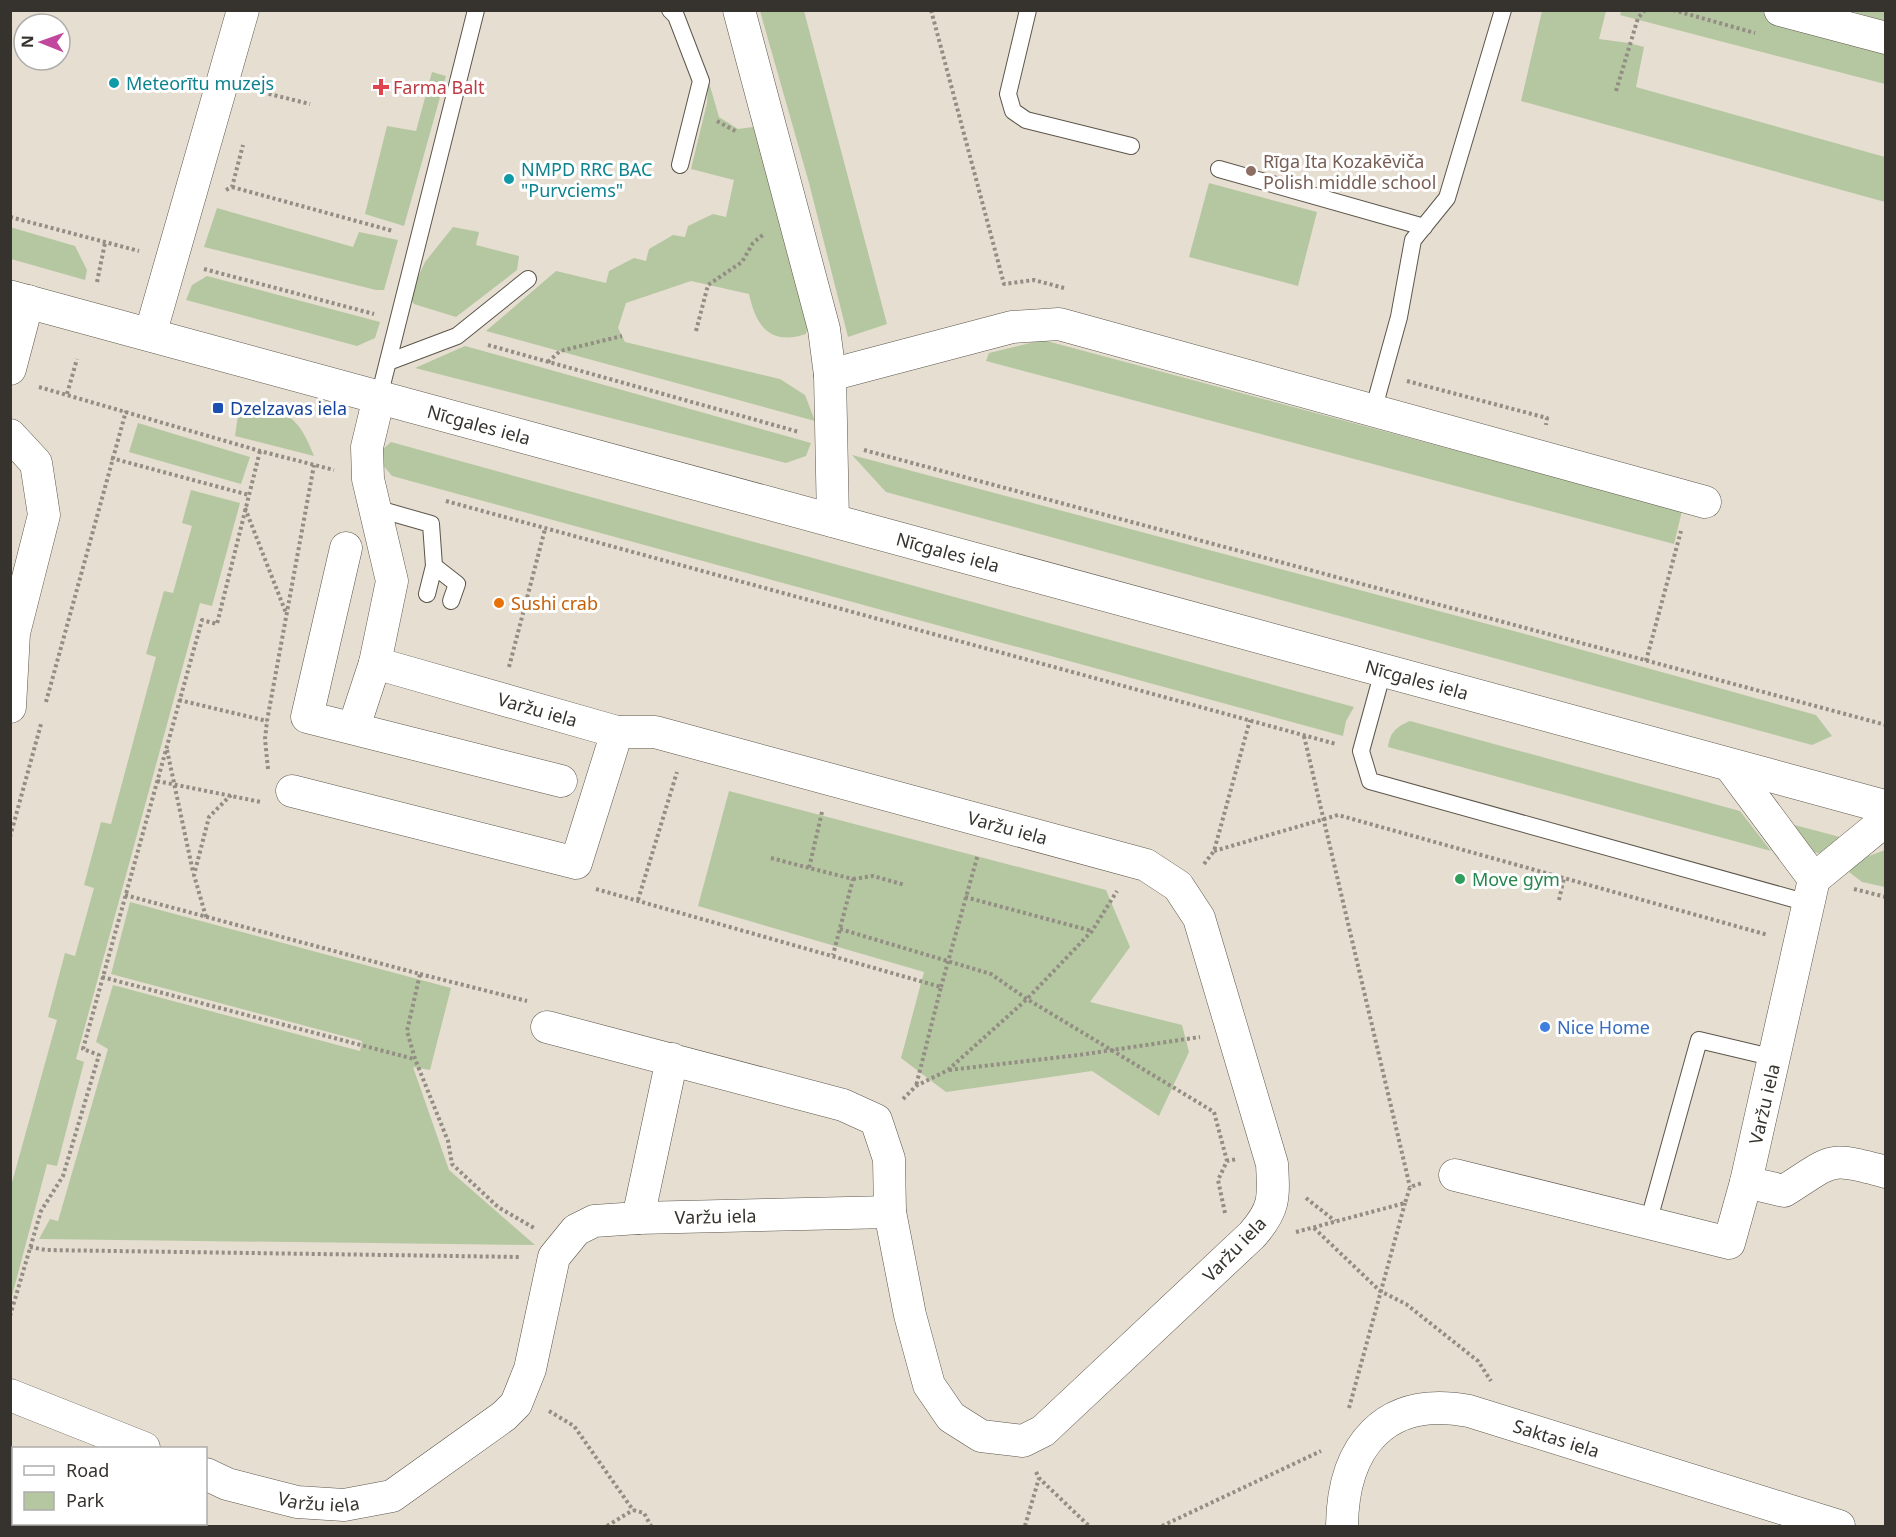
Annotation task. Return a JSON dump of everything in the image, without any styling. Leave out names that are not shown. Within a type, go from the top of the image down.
[{"type":"street","points":[[150,335],[243,10]]},
{"type":"street","points":[[739,10],[824,329],[830,375],[833,521]]},
{"type":"street","points":[[1780,10],[1886,38]]},
{"type":"street","points":[[19,299],[23,378]]},
{"type":"street","name":"Nīcgales iela","points":[[19,299],[1886,807]]},
{"type":"street","points":[[830,375],[1011,327],[1059,324],[1697,500]]},
{"type":"street","points":[[354,727],[375,663],[392,580],[372,494],[367,447],[379,397]]},
{"type":"street","points":[[10,435],[36,463],[44,515],[14,633],[10,707]]},
{"type":"street","points":[[346,548],[307,717],[561,781]]},
{"type":"street","name":"Varžu iela","points":[[375,663],[421,666],[501,700],[617,732],[655,732],[1131,860],[1146,865],[1178,886],[1199,918],[1230,1032],[1272,1164],[1274,1199],[1267,1218],[1252,1236],[1043,1431],[1023,1441]]},
{"type":"street","points":[[277,791],[576,863],[617,732]]},
{"type":"street","points":[[1730,766],[1811,891],[1886,820]]},
{"type":"street","name":"Varžu iela","points":[[1648,1223],[1729,1242],[1746,1182],[1775,1058],[1811,891]]},
{"type":"street","points":[[547,1027],[843,1105],[876,1120],[889,1159],[890,1212],[910,1315],[929,1385],[951,1417],[981,1436],[1023,1441]]},
{"type":"street","points":[[638,1218],[672,1059]]},
{"type":"street","points":[[1746,1182],[1784,1191],[1823,1164],[1842,1160],[1886,1172]]},
{"type":"street","points":[[1455,1175],[1648,1223]]},
{"type":"street","name":"Varžu iela","points":[[207,1474],[227,1484],[297,1502],[344,1505],[392,1496],[504,1416],[521,1395],[530,1369],[558,1252],[576,1230],[594,1221],[890,1212]]},
{"type":"street","points":[[10,1395],[139,1447]]},
{"type":"street","name":"Saktas iela","points":[[1342,1527],[1342,1498],[1356,1455],[1380,1426],[1412,1410],[1443,1406],[1469,1411],[1839,1527]]},
{"type":"lane","points":[[379,397],[396,320],[476,10]]},
{"type":"lane","points":[[670,10],[676,16],[701,81],[680,165]]},
{"type":"lane","points":[[1028,10],[1008,94],[1014,111],[1026,120],[1131,146]]},
{"type":"lane","points":[[1373,411],[1399,317],[1413,240],[1447,198],[1503,10]]},
{"type":"lane","points":[[1219,169],[1424,226]]},
{"type":"lane","points":[[388,362],[457,336],[528,279]]},
{"type":"lane","points":[[372,494],[431,524],[434,566],[427,594]]},
{"type":"lane","points":[[434,566],[457,584],[451,601]]},
{"type":"lane","points":[[1383,670],[1361,751],[1370,781],[1811,891]]},
{"type":"lane","points":[[1648,1223],[1700,1040],[1775,1058]]},
{"type":"path","points":[[931,10],[1004,284],[1034,280],[1068,289]]},
{"type":"path","points":[[1616,91],[1638,18],[1646,10]]},
{"type":"path","points":[[257,91],[310,104]]},
{"type":"path","points":[[698,94],[719,123],[737,132],[772,135]]},
{"type":"path","points":[[232,187],[417,237]]},
{"type":"path","points":[[696,332],[708,285],[742,262],[753,243],[792,207]]},
{"type":"path","points":[[10,217],[396,320]]},
{"type":"path","points":[[97,282],[105,243]]},
{"type":"path","points":[[457,336],[832,441],[1886,725]]},
{"type":"path","points":[[548,362],[560,351],[622,336]]},
{"type":"path","points":[[67,394],[77,359]]},
{"type":"path","points":[[1383,375],[1547,418]]},
{"type":"path","points":[[23,378],[67,394],[260,452],[314,465],[372,494]]},
{"type":"path","points":[[44,711],[111,458],[126,411]]},
{"type":"path","points":[[10,1316],[40,1211],[63,1176],[99,1055],[83,1049],[102,977],[202,620],[217,624],[260,452]]},
{"type":"path","points":[[111,458],[249,495]]},
{"type":"path","points":[[158,781],[232,794],[277,791],[265,739],[267,721],[314,465]]},
{"type":"path","points":[[435,498],[1361,751]]},
{"type":"path","points":[[1646,661],[1697,500]]},
{"type":"path","points":[[246,508],[286,614]]},
{"type":"path","points":[[501,700],[545,529]]},
{"type":"path","points":[[179,700],[267,721]]},
{"type":"path","points":[[1178,886],[1200,869],[1214,850],[1250,720]]},
{"type":"path","points":[[10,837],[41,722]]},
{"type":"path","points":[[1304,735],[1410,1187],[1348,1410]]},
{"type":"path","points":[[166,746],[194,875],[206,917]]},
{"type":"path","points":[[638,900],[680,764]]},
{"type":"path","points":[[194,875],[209,817],[232,794]]},
{"type":"path","points":[[809,868],[825,803]]},
{"type":"path","points":[[1214,850],[1338,815],[1799,944]]},
{"type":"path","points":[[916,1086],[947,961],[987,822]]},
{"type":"path","points":[[771,858],[853,879],[873,876],[905,885]]},
{"type":"path","points":[[876,1120],[894,1108],[916,1086],[948,1070],[1027,999],[1092,931],[1124,880],[1131,860]]},
{"type":"path","points":[[1559,900],[1564,878]]},
{"type":"path","points":[[833,955],[853,879]]},
{"type":"path","points":[[585,887],[638,900],[941,987]]},
{"type":"path","points":[[1811,891],[1886,897]]},
{"type":"path","points":[[124,895],[420,974],[407,1031],[415,1059],[448,1141],[452,1164],[498,1207],[558,1252]]},
{"type":"path","points":[[965,897],[1092,931]]},
{"type":"path","points":[[840,929],[991,974],[1027,999],[1214,1112],[1227,1161],[1218,1180],[1225,1213],[1252,1236],[1273,1238],[1405,1203]]},
{"type":"path","points":[[102,977],[415,1059]]},
{"type":"path","points":[[948,1070],[1230,1032]]},
{"type":"path","points":[[1227,1161],[1266,1151]]},
{"type":"path","points":[[1410,1187],[1455,1175]]},
{"type":"path","points":[[1303,1196],[1336,1221]]},
{"type":"path","points":[[1314,1227],[1380,1291],[1406,1304],[1478,1361],[1492,1383],[1501,1385]]},
{"type":"path","points":[[30,1247],[58,1250],[558,1252]]},
{"type":"path","points":[[521,1395],[574,1426],[633,1510],[644,1513],[651,1527]]},
{"type":"path","points":[[1023,1441],[1039,1478],[1089,1527]]},
{"type":"path","points":[[1162,1527],[1329,1448]]},
{"type":"path","points":[[1026,1527],[1039,1478]]},
{"type":"path","points":[[607,1527],[633,1510]]},
{"type":"green space","points":[[1622,10],[1758,11],[1885,44],[1885,84],[1620,15]]},
{"type":"green space","points":[[760,11],[804,11],[887,324],[848,337],[809,183]]},
{"type":"green space","points":[[1542,11],[1606,11],[1599,39],[1644,47],[1636,87],[1885,157],[1885,202],[1521,101]]},
{"type":"green space","points":[[1851,11],[1885,11],[1885,22]]},
{"type":"green space","points":[[432,72],[446,76],[404,226],[365,214],[387,126],[416,131]]},
{"type":"green space","points":[[708,79],[719,117],[738,129],[753,127],[776,184],[809,320],[806,334],[794,337],[774,335],[761,324],[749,294],[691,281],[626,303],[618,328],[625,342],[780,379],[805,395],[815,421],[486,331],[556,271],[606,283],[609,271],[634,258],[646,261],[649,249],[673,235],[685,237],[688,226],[713,214],[726,217],[734,180],[691,169],[707,103]]},
{"type":"green space","points":[[1209,183],[1317,212],[1298,286],[1189,257]]},
{"type":"green space","points":[[217,208],[353,247],[359,232],[398,240],[384,290],[376,290],[204,247]]},
{"type":"green space","points":[[10,227],[75,246],[87,270],[85,280],[11,259]]},
{"type":"green space","points":[[453,227],[479,232],[476,245],[519,256],[517,270],[456,317],[414,304],[409,297],[425,262]]},
{"type":"green space","points":[[207,276],[380,322],[375,338],[357,346],[186,300],[192,285]]},
{"type":"green space","points":[[1043,340],[1682,511],[1674,544],[986,361],[989,353]]},
{"type":"green space","points":[[465,346],[811,443],[806,456],[786,463],[415,368]]},
{"type":"green space","points":[[240,401],[268,408],[287,416],[301,430],[314,456],[235,436]]},
{"type":"green space","points":[[138,423],[250,457],[241,484],[129,452]]},
{"type":"green space","points":[[391,442],[1354,707],[1346,721],[1343,736],[392,476],[382,464],[383,449]]},
{"type":"green space","points":[[852,455],[1514,631],[1816,715],[1832,736],[1812,745],[886,492]]},
{"type":"green space","points":[[191,490],[240,503],[212,606],[200,603],[76,1059],[84,1062],[57,1166],[47,1164],[11,1300],[11,1186],[57,1020],[48,1017],[65,953],[75,956],[94,888],[84,885],[101,822],[111,824],[156,657],[146,654],[164,591],[173,593],[192,526],[182,523]]},
{"type":"green space","points":[[1410,721],[1740,811],[1771,851],[1388,747],[1394,731]]},
{"type":"green space","points":[[729,791],[1106,890],[1130,947],[1090,1002],[1182,1025],[1189,1052],[1159,1116],[1092,1071],[946,1092],[901,1058],[924,972],[698,906]]},
{"type":"green space","points":[[1787,823],[1840,837],[1822,854],[1806,850]]},
{"type":"green space","points":[[1885,850],[1885,887],[1862,882],[1849,872],[1858,860]]},
{"type":"green space","points":[[130,902],[451,988],[430,1070],[413,1067],[449,1170],[535,1245],[39,1239],[50,1219],[58,1221],[108,1049],[96,1042],[113,985],[360,1051],[362,1041],[111,974]]},
{"type":"green space","points":[[189,1525],[190,1526],[113,1526]]},
{"type":"place","name":"Meteorītu muzejs","points":[[114,83]]},
{"type":"place","name":"Farma Balt","points":[[381,87]]},
{"type":"place","name":"Rīga Ita Kozakēviča Polish middle school","points":[[1251,171]]},
{"type":"place","name":"NMPD RRC BAC \"Purvciems\"","points":[[509,179]]},
{"type":"place","name":"Dzelzavas iela","points":[[218,408]]},
{"type":"place","name":"Sushi crab","points":[[499,603]]},
{"type":"place","name":"Move gym","points":[[1460,879]]},
{"type":"place","name":"Nice Home","points":[[1545,1027]]}]
